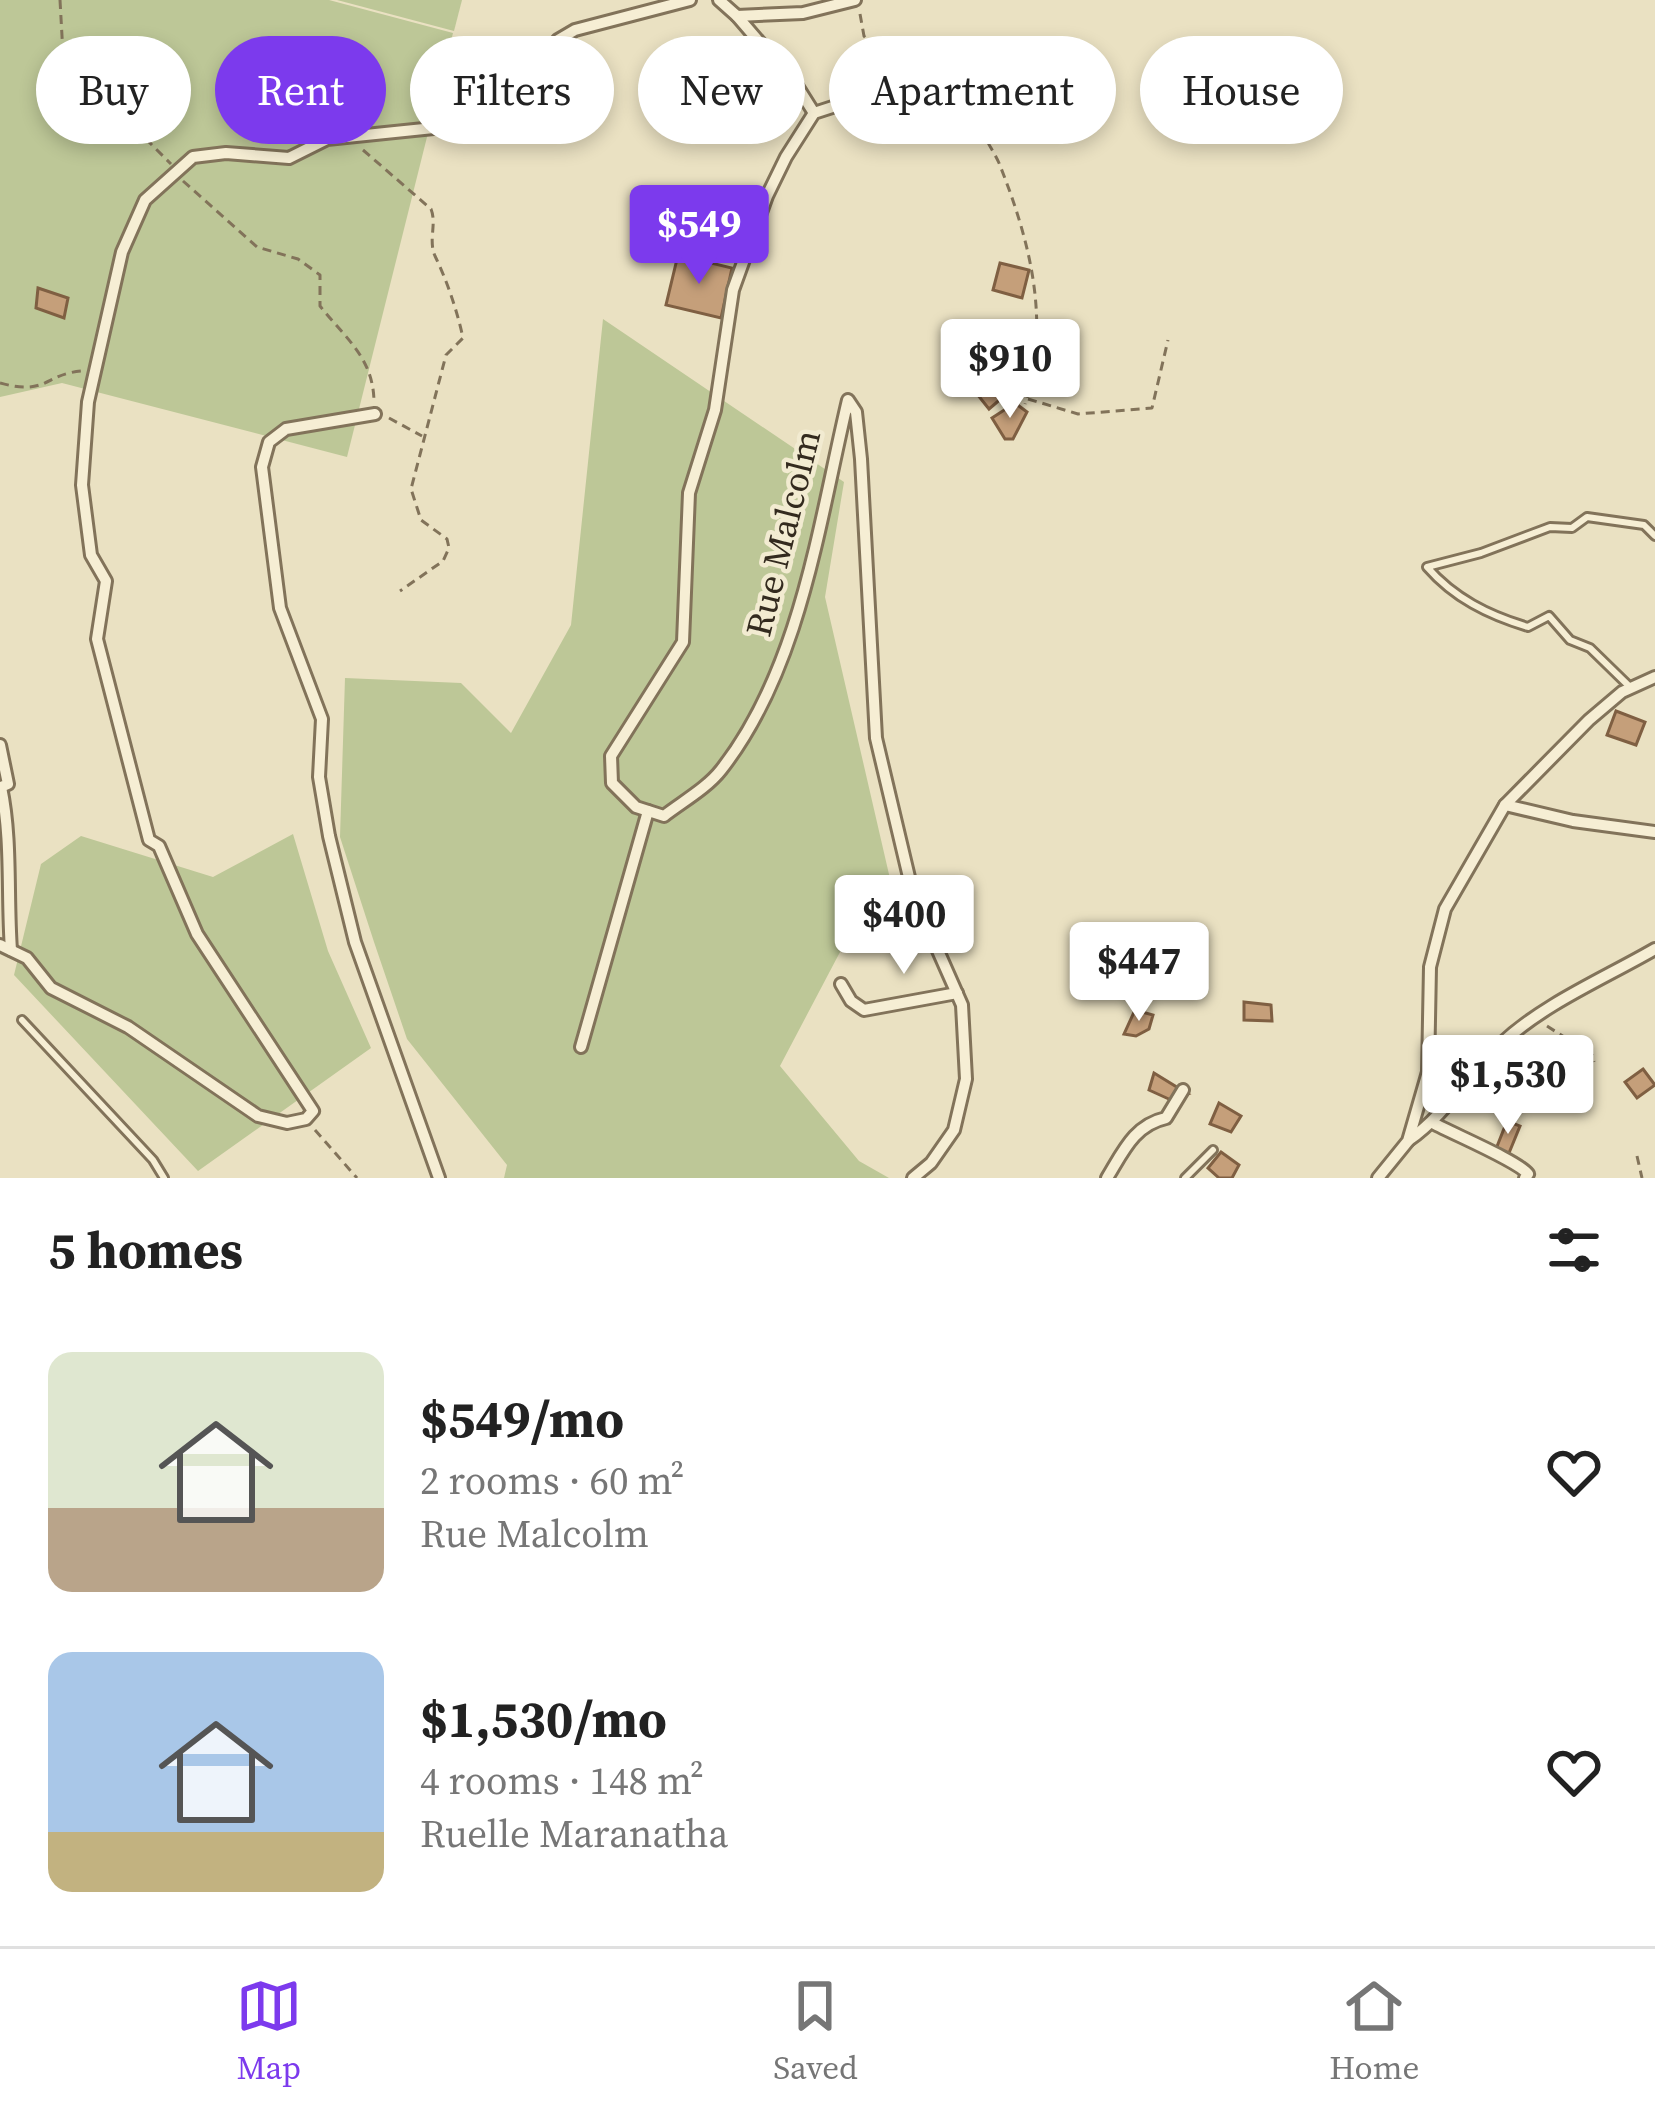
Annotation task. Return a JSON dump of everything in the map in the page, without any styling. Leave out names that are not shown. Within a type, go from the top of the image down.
[{"type":"street","points":[[386,133],[453,126],[575,30],[690,0]]},
{"type":"street","points":[[719,0],[797,86],[814,113],[829,108]]},
{"type":"street","points":[[737,16],[802,13],[856,0]]},
{"type":"street","name":"Rue Malcolm","points":[[814,113],[776,176],[733,290],[715,410],[689,493],[683,642],[611,755],[612,783],[636,807],[664,816],[719,772],[776,676],[808,578],[848,400],[856,412],[861,459],[876,738],[913,893],[962,1005],[966,1079],[954,1130],[932,1163],[913,1178]]},
{"type":"street","points":[[0,745],[10,778],[1,787],[9,827],[5,948],[26,958],[51,988],[128,1028],[258,1116],[287,1124],[306,1119],[313,1111],[197,934],[159,846],[149,840],[142,823],[98,639],[106,580],[92,555],[82,484],[88,402],[122,253],[145,200],[193,157],[226,153],[289,158],[318,144]]},
{"type":"street","points":[[375,414],[286,429],[269,442],[262,467],[280,608],[322,718],[320,777],[328,836],[355,942],[439,1178]]},
{"type":"street","points":[[1408,1141],[1428,1072],[1430,967],[1445,909],[1505,806],[1589,720],[1630,687],[1655,677]]},
{"type":"street","points":[[1505,806],[1655,832]]},
{"type":"street","points":[[581,1047],[648,811]]},
{"type":"street","points":[[1378,1178],[1502,1043],[1655,949]]},
{"type":"street","points":[[841,983],[864,1010],[957,993]]},
{"type":"street","points":[[1107,1178],[1128,1142],[1148,1121],[1166,1118],[1183,1090]]},
{"type":"street","points":[[1433,1123],[1521,1166],[1528,1174],[1525,1178]]},
{"type":"lane","points":[[1630,687],[1590,648],[1570,640],[1549,616],[1528,626],[1495,617],[1445,588],[1427,566],[1481,553],[1550,527],[1572,528],[1587,517],[1644,525],[1655,536]]},
{"type":"lane","points":[[22,1020],[153,1160],[164,1178]]},
{"type":"lane","points":[[1185,1178],[1213,1150]]},
{"type":"path","points":[[60,0],[63,54],[73,89],[84,104],[142,135],[257,247],[298,259],[320,275],[320,306],[352,338],[365,360],[374,388],[375,414],[410,426],[423,436]]},
{"type":"path","points":[[856,0],[864,36]]},
{"type":"path","points":[[359,144],[431,209],[436,220],[432,234],[435,256],[443,266],[463,338],[446,355],[411,489],[421,520],[447,539],[449,548],[443,561],[400,591]]},
{"type":"path","points":[[989,144],[1030,249],[1039,322],[1034,375],[1026,401],[1078,414],[1152,408],[1168,340]]},
{"type":"path","points":[[0,383],[18,388],[46,386],[63,373],[96,370]]},
{"type":"path","points":[[1536,1018],[1592,1055],[1594,1062]]},
{"type":"path","points":[[306,1119],[357,1178]]},
{"type":"path","points":[[1637,1156],[1642,1178]]},
{"type":"green space","points":[[0,0],[329,0],[453,33],[410,36],[410,144],[425,144],[347,457],[62,383],[0,397]]},
{"type":"green space","points":[[337,0],[462,0],[454,31]]},
{"type":"green space","points":[[603,319],[844,482],[825,597],[897,909],[859,916],[780,1066],[859,1161],[889,1178],[504,1178],[507,1165],[407,1039],[374,942],[340,837],[345,678],[461,683],[511,733],[571,625]]},
{"type":"green space","points":[[293,834],[328,951],[371,1048],[198,1171],[14,975],[41,864],[81,836],[213,877]]},
{"type":"building","points":[[678,255],[732,268],[721,318],[666,305]]},
{"type":"building","points":[[1000,263],[1029,270],[1022,298],[993,290]]},
{"type":"building","points":[[38,288],[68,298],[64,318],[36,308]]},
{"type":"building","points":[[982,378],[1003,397],[989,409],[977,394]]},
{"type":"building","points":[[1015,403],[1027,412],[1013,439],[1005,439],[992,418]]},
{"type":"building","points":[[1616,711],[1645,722],[1636,745],[1607,735]]},
{"type":"building","points":[[1244,1002],[1271,1005],[1272,1021],[1244,1020]]},
{"type":"building","points":[[1135,1010],[1153,1015],[1149,1029],[1136,1036],[1124,1034]]},
{"type":"building","points":[[1643,1069],[1655,1085],[1637,1098],[1625,1082]]},
{"type":"building","points":[[1154,1073],[1188,1094],[1171,1100],[1149,1090]]},
{"type":"building","points":[[1219,1103],[1241,1116],[1231,1132],[1210,1124]]},
{"type":"building","points":[[1507,1121],[1520,1126],[1509,1153],[1496,1149]]},
{"type":"building","points":[[1221,1152],[1239,1165],[1232,1178],[1219,1178],[1208,1168]]}]
